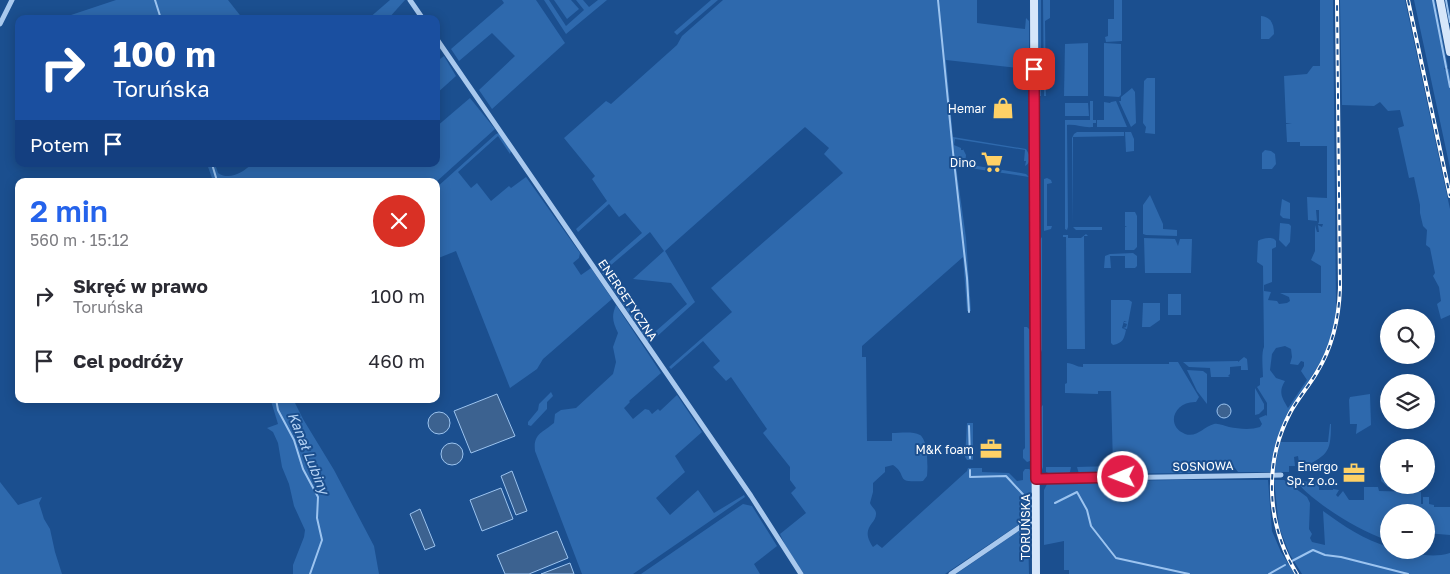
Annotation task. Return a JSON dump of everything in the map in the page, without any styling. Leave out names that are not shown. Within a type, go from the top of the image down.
[{"type":"street","points":[[0,24],[12,0]]},
{"type":"street","points":[[410,0],[420,15]]},
{"type":"street","name":"TORUŃSKA","points":[[1034,0],[1036,574]]},
{"type":"street","points":[[1440,0],[1450,52]]},
{"type":"street","name":"ENERGETYCZNA","points":[[440,44],[746,490],[801,574]]},
{"type":"street","name":"SOSNOWA","points":[[1036,479],[1280,475]]},
{"type":"street","points":[[951,574],[1020,527],[1036,523]]},
{"type":"shaded area","points":[[116,0],[228,0],[240,15],[71,15]]},
{"type":"shaded area","points":[[390,0],[405,0],[392,15],[373,15]]},
{"type":"shaded area","points":[[502,0],[536,0],[565,43],[492,109],[479,90],[515,56],[492,33],[459,61],[451,49],[504,3]]},
{"type":"shaded area","points":[[544,0],[549,0],[566,26],[584,10],[576,0],[583,0],[589,7],[598,0],[607,0],[566,34]]},
{"type":"shaded area","points":[[554,0],[571,0],[579,9],[567,19]]},
{"type":"shaded area","points":[[711,0],[718,0],[677,35],[674,32]]},
{"type":"shaded area","points":[[723,0],[977,0],[977,23],[1025,29],[1026,18],[1029,21],[1029,77],[1026,84],[1026,69],[946,60],[953,137],[1026,149],[1030,158],[1025,166],[1025,150],[955,139],[954,145],[961,148],[961,150],[963,149],[966,155],[965,164],[1026,174],[1029,177],[956,166],[966,238],[971,311],[967,311],[963,257],[862,346],[862,357],[866,357],[867,441],[892,441],[892,433],[917,434],[925,442],[927,460],[927,476],[923,481],[905,480],[893,465],[885,467],[885,472],[873,483],[870,503],[876,513],[876,517],[868,530],[868,535],[873,547],[877,544],[882,548],[967,471],[968,468],[982,468],[982,472],[1009,473],[1017,481],[1023,480],[1025,469],[1032,471],[1032,512],[1030,517],[945,574],[804,574],[780,534],[806,513],[791,493],[796,488],[790,480],[790,467],[763,433],[767,429],[731,377],[726,381],[713,367],[720,361],[703,341],[671,369],[669,367],[732,312],[711,288],[843,173],[824,154],[829,148],[805,127],[665,251],[695,302],[652,341],[648,342],[602,273],[604,271],[602,268],[642,233],[625,213],[619,217],[609,204],[578,232],[576,229],[607,201],[592,179],[595,176],[564,138],[606,101],[611,104],[677,45],[682,36]],"holes":[[[650,232],[664,251],[633,279],[671,283],[687,304],[649,337],[604,271]]]},
{"type":"shaded area","points":[[1038,0],[1041,0],[1041,96],[1038,96]]},
{"type":"shaded area","points":[[1043,0],[1050,0],[1050,18],[1045,21],[1046,96],[1044,96]]},
{"type":"shaded area","points":[[1114,0],[1122,0],[1122,41],[1106,42],[1108,19],[1114,19]]},
{"type":"shaded area","points":[[1320,0],[1333,0],[1336,310],[1338,311],[1334,331],[1323,358],[1285,420],[1275,450],[1271,472],[1238,472],[1235,468],[1195,468],[1192,473],[1079,474],[1077,467],[1113,466],[1111,391],[1098,391],[1098,394],[1065,393],[1067,363],[1083,367],[1083,364],[1169,364],[1169,362],[1178,362],[1199,397],[1196,402],[1182,405],[1175,415],[1175,425],[1185,434],[1193,435],[1210,425],[1216,424],[1237,428],[1256,428],[1262,424],[1259,418],[1267,416],[1267,403],[1257,387],[1260,385],[1260,378],[1263,377],[1262,357],[1264,347],[1263,266],[1257,262],[1258,241],[1272,238],[1276,241],[1276,247],[1272,249],[1272,282],[1264,285],[1264,291],[1271,292],[1268,300],[1277,301],[1279,304],[1287,303],[1290,301],[1289,297],[1280,293],[1321,293],[1321,266],[1311,260],[1315,251],[1315,225],[1317,232],[1319,232],[1318,225],[1322,227],[1323,224],[1318,224],[1319,210],[1316,210],[1317,221],[1308,220],[1307,197],[1327,198],[1327,146],[1300,146],[1300,142],[1287,142],[1286,124],[1292,123],[1286,123],[1284,76],[1307,74],[1313,66],[1320,66]],"holes":[[[1285,346],[1291,349],[1292,357],[1290,364],[1298,365],[1301,361],[1304,362],[1301,371],[1307,380],[1288,408],[1282,395],[1285,381],[1276,378],[1270,370],[1272,354],[1276,348]]]},
{"type":"shaded area","points":[[1340,0],[1405,0],[1450,209],[1450,315],[1441,319],[1437,304],[1441,301],[1439,287],[1433,276],[1435,273],[1430,248],[1426,245],[1427,230],[1423,226],[1414,177],[1409,178],[1398,128],[1404,126],[1400,110],[1388,111],[1380,102],[1374,106],[1342,105]]},
{"type":"shaded area","points":[[1414,0],[1435,0],[1448,67],[1444,68],[1445,70],[1449,69],[1450,76],[1450,168]]},
{"type":"shaded area","points":[[1261,16],[1270,19],[1273,24],[1274,34],[1269,39],[1261,39]]},
{"type":"shaded area","points":[[1088,43],[1088,96],[1064,96],[1065,44]]},
{"type":"shaded area","points":[[1104,43],[1121,44],[1121,95],[1119,97],[1104,96]]},
{"type":"shaded area","points":[[444,56],[456,76],[440,90],[440,59]]},
{"type":"shaded area","points":[[1147,78],[1155,78],[1155,134],[1145,133],[1146,127],[1143,123],[1144,81]]},
{"type":"shaded area","points":[[1132,88],[1135,92],[1136,123],[1131,127],[1119,101]]},
{"type":"shaded area","points":[[470,98],[495,129],[440,178],[212,178],[208,167],[216,167],[218,173],[232,176],[248,167],[440,167],[440,124]]},
{"type":"shaded area","points":[[1090,101],[1093,101],[1093,120],[1096,120],[1096,123],[1093,123],[1093,127],[1067,125],[1067,230],[1065,229],[1065,120],[1090,120]]},
{"type":"shaded area","points":[[1116,101],[1127,127],[1097,127],[1097,120],[1104,120],[1104,102]]},
{"type":"shaded area","points":[[1065,103],[1088,103],[1089,116],[1065,116]]},
{"type":"shaded area","points":[[1077,132],[1124,132],[1124,136],[1073,137],[1073,227],[1072,138],[1074,134]]},
{"type":"shaded area","points":[[1125,132],[1131,132],[1134,139],[1134,151],[1126,152]]},
{"type":"shaded area","points":[[499,133],[511,151],[510,154],[498,136],[458,172],[471,188],[477,183],[491,201],[509,186],[511,188],[526,177],[580,253],[579,258],[573,263],[581,275],[591,268],[612,299],[543,359],[537,369],[510,388],[456,251],[440,257],[440,184]]},
{"type":"shaded area","points":[[1265,150],[1275,154],[1276,164],[1272,169],[1262,169],[1262,153]]},
{"type":"shaded area","points":[[1047,178],[1052,183],[1047,184],[1047,226],[1052,226],[1051,229],[1044,231],[1044,179]]},
{"type":"shaded area","points":[[1150,195],[1163,224],[1163,229],[1177,230],[1177,236],[1143,234],[1143,205]]},
{"type":"shaded area","points":[[1282,199],[1290,203],[1290,219],[1283,218],[1280,215]]},
{"type":"shaded area","points":[[1125,212],[1135,212],[1137,216],[1137,247],[1134,250],[1125,250],[1125,227],[1127,227],[1125,226]]},
{"type":"shaded area","points":[[1280,223],[1291,226],[1290,242],[1286,247],[1279,240]]},
{"type":"shaded area","points":[[1073,227],[1102,227],[1102,230],[1076,230]]},
{"type":"shaded area","points":[[1086,234],[1088,236],[1084,236],[1085,349],[1067,349],[1066,237],[1063,237],[1063,235],[1068,235],[1068,238],[1081,238]]},
{"type":"shaded area","points":[[1042,237],[1042,352],[1039,345],[1039,241]]},
{"type":"shaded area","points":[[1144,238],[1175,239],[1178,246],[1180,239],[1192,239],[1191,273],[1145,273]]},
{"type":"shaded area","points":[[1133,253],[1137,256],[1137,266],[1135,268],[1125,268],[1125,256],[1110,256],[1111,268],[1104,268],[1105,256]]},
{"type":"shaded area","points":[[1168,294],[1181,294],[1181,315],[1168,315]]},
{"type":"shaded area","points":[[1111,300],[1129,300],[1132,302],[1127,329],[1123,328],[1127,324],[1124,321],[1122,328],[1126,330],[1124,338],[1121,342],[1113,345],[1111,343]]},
{"type":"shaded area","points":[[1143,303],[1160,303],[1160,320],[1150,327],[1142,327]]},
{"type":"shaded area","points":[[616,305],[661,373],[629,401],[624,408],[633,419],[645,409],[649,410],[652,414],[658,409],[660,411],[677,395],[702,432],[675,456],[685,472],[656,498],[670,515],[698,490],[714,513],[744,495],[745,497],[633,574],[582,574],[535,451],[535,441],[539,434],[554,423],[555,414],[561,410],[576,408],[613,374],[616,362],[613,347],[618,333],[613,319]]},
{"type":"shaded area","points":[[1024,327],[1031,331],[1032,455],[1030,461],[1027,462],[1023,458],[1023,450],[1025,448]]},
{"type":"shaded area","points":[[1244,357],[1247,359],[1248,370],[1241,370],[1241,366],[1230,367],[1230,374],[1228,376],[1230,377],[1211,377],[1210,368],[1189,367],[1183,362],[1238,362]]},
{"type":"shaded area","points":[[1187,370],[1203,371],[1207,374],[1207,404],[1197,391]]},
{"type":"shaded area","points":[[1255,388],[1264,404],[1264,409],[1255,415]]},
{"type":"shaded area","points":[[551,392],[553,396],[547,402],[547,409],[531,426],[528,425],[528,422],[538,410],[539,404]]},
{"type":"shaded area","points":[[497,394],[515,436],[471,453],[454,411]]},
{"type":"shaded area","points":[[1370,394],[1371,425],[1356,434],[1357,424],[1350,424],[1350,397]]},
{"type":"shaded area","points":[[272,403],[295,403],[334,470],[374,546],[379,574],[293,574],[293,565],[305,530],[294,506],[289,484],[282,467],[278,443],[273,432],[267,428],[278,424]]},
{"type":"shaded area","points":[[1221,404],[1227,404],[1231,411],[1227,418],[1221,418],[1217,414],[1217,408]]},
{"type":"shaded area","points":[[1043,405],[1043,470],[1040,462],[1039,409]]},
{"type":"shaded area","points":[[439,412],[447,415],[450,423],[447,431],[439,434],[431,431],[428,423],[431,415]]},
{"type":"shaded area","points":[[967,423],[973,423],[973,460],[967,460],[965,457]]},
{"type":"shaded area","points":[[1330,424],[1330,442],[1321,457],[1300,470],[1298,456],[1294,457],[1295,466],[1289,466],[1289,472],[1274,472],[1280,442],[1328,442]]},
{"type":"shaded area","points":[[452,443],[460,446],[463,454],[460,462],[452,465],[444,462],[441,454],[444,446]]},
{"type":"shaded area","points":[[1046,467],[1071,467],[1070,472],[1058,475],[1046,472]]},
{"type":"shaded area","points":[[512,471],[527,511],[516,515],[501,476]]},
{"type":"shaded area","points":[[1268,480],[1272,531],[1281,552],[1295,574],[1069,574],[1069,570],[1064,570],[1064,541],[1044,545],[1044,490],[1047,484],[1054,482]]},
{"type":"shaded area","points":[[1274,480],[1284,480],[1307,497],[1310,503],[1309,529],[1312,534],[1310,538],[1312,542],[1325,545],[1323,511],[1347,527],[1380,544],[1380,559],[1435,559],[1435,555],[1450,553],[1450,574],[1302,574],[1289,553],[1279,527]]},
{"type":"shaded area","points":[[1301,481],[1319,483],[1319,490],[1339,490],[1336,495],[1338,497],[1343,491],[1349,500],[1364,500],[1364,487],[1378,487],[1380,494],[1421,494],[1421,504],[1380,504],[1380,537],[1333,513],[1299,484]]},
{"type":"shaded area","points":[[0,482],[18,505],[42,497],[39,503],[44,519],[50,529],[62,574],[0,574]]},
{"type":"shaded area","points":[[501,488],[513,519],[482,531],[470,500]]},
{"type":"shaded area","points":[[1423,497],[1429,497],[1429,504],[1423,504]]},
{"type":"shaded area","points":[[743,504],[752,506],[777,546],[754,564],[760,574],[641,574]]},
{"type":"shaded area","points":[[1435,507],[1450,507],[1450,535],[1435,534]]},
{"type":"shaded area","points":[[420,509],[435,546],[425,550],[410,514]]},
{"type":"shaded area","points":[[1028,529],[1029,574],[956,574],[1020,530]]},
{"type":"shaded area","points":[[557,531],[568,558],[529,574],[505,574],[497,555]]},
{"type":"shaded area","points":[[570,563],[574,574],[541,574]]},
{"type":"waterway","name":"Kanał Lubiny","points":[[155,0],[160,15]]},
{"type":"waterway","points":[[938,0],[969,312]]},
{"type":"waterway","points":[[1433,0],[1450,87]]},
{"type":"waterway","points":[[1446,0],[1450,22]]},
{"type":"waterway","name":"Kanał Lubiny","points":[[213,167],[216,178]]},
{"type":"waterway","name":"Kanał Lubiny","points":[[277,403],[278,410],[294,440],[303,469],[318,497],[317,518],[322,540],[310,574]]},
{"type":"waterway","points":[[969,426],[970,458]]},
{"type":"waterway","points":[[970,470],[970,477],[1006,476],[1031,503]]},
{"type":"waterway","points":[[1055,503],[1077,492],[1087,510],[1091,526],[1116,558],[1189,574]]},
{"type":"waterway","points":[[1292,561],[1313,550],[1325,555],[1341,557],[1408,574]]},
{"type":"waterway","points":[[1269,574],[1285,565]]},
{"type":"railway","points":[[1297,574],[1279,536],[1274,515],[1272,474],[1275,453],[1281,433],[1290,413],[1323,362],[1331,342],[1338,310],[1340,288],[1337,0]]},
{"type":"railway","points":[[1408,0],[1450,196]]},
{"type":"place","name":"Hemar","points":[[1003,108]]},
{"type":"place","name":"Dino","points":[[992,162]]},
{"type":"place","name":"M&K foam","points":[[991,449]]},
{"type":"place","name":"Energo Sp. z o.o.","points":[[1354,473]]},
{"type":"route","points":[[1034,69],[1036,479],[1123,477]]}]
